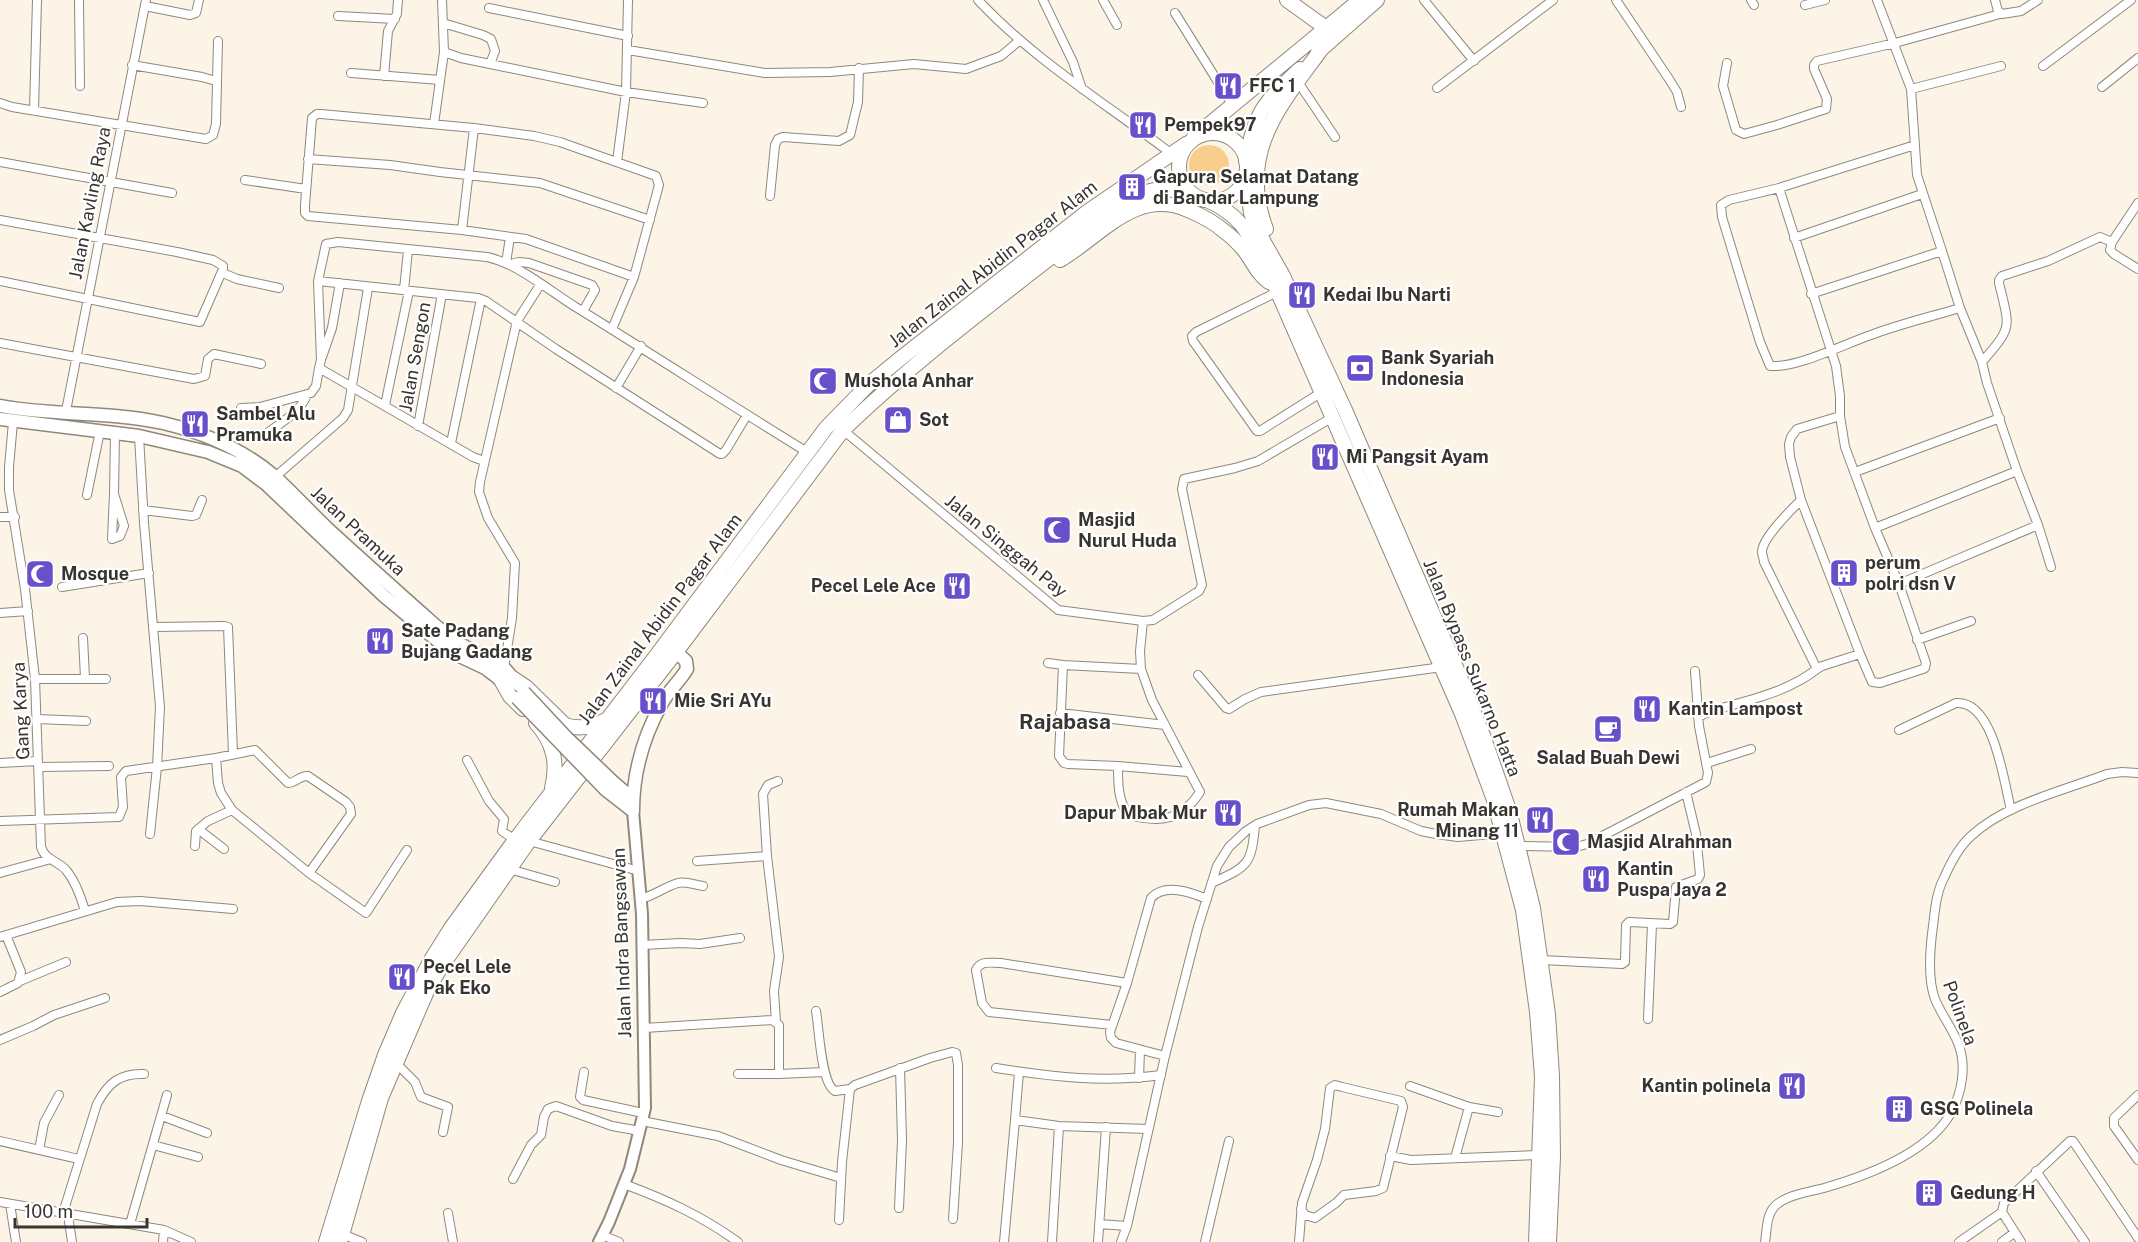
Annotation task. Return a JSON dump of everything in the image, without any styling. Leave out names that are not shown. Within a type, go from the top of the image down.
[{"type":"highway","points":[[1287,0],[1326,28]]},
{"type":"highway","name":"Jalan Zainal Abidin Pagar Alam","points":[[341,1238],[403,1013],[431,960],[451,928],[676,652],[843,430],[881,395],[1036,270],[1087,212],[1173,155],[1360,0]]},
{"type":"highway","points":[[1246,167],[1240,146],[1226,136],[1210,133],[1190,141],[1179,162],[1179,174],[1183,184],[1202,199],[1219,200],[1230,196],[1242,184],[1246,167],[1253,127],[1266,104],[1323,47],[1377,0]]},
{"type":"highway","points":[[1278,284],[1261,217],[1256,171],[1261,144],[1274,117],[1323,47]]},
{"type":"highway","name":"Jalan Bypass Sukarno Hatta","points":[[1246,167],[1251,213],[1322,392],[1484,738],[1509,810],[1533,908],[1542,960],[1552,1077],[1553,1157],[1549,1242]]},
{"type":"highway","name":"Jalan Zainal Abidin Pagar Alam","points":[[326,1242],[369,1101],[441,967],[509,869],[522,841],[550,793],[807,452],[843,409],[868,385],[1058,244],[1118,205],[1138,194],[1166,188],[1180,190],[1202,199]]},
{"type":"highway","name":"Jalan Bypass Sukarno Hatta","points":[[1202,199],[1224,208],[1240,222],[1278,284],[1345,410],[1407,572]]},
{"type":"highway","points":[[1036,270],[1076,251],[1124,214],[1150,204],[1163,203],[1179,206],[1222,228],[1243,249],[1265,280],[1278,284]]},
{"type":"highway","name":"Jalan Bypass Sukarno Hatta","points":[[1417,594],[1442,667],[1482,768],[1503,833],[1523,910],[1532,972],[1542,1077],[1536,1242]]},
{"type":"highway","points":[[506,676],[526,687],[565,725],[573,728],[587,727],[608,718]]},
{"type":"highway","points":[[506,676],[510,696],[542,730],[550,743],[555,762],[550,793]]},
{"type":"highway","points":[[550,743],[556,745],[564,741],[568,733],[565,725]]},
{"type":"main road","name":"Jalan Pramuka","points":[[0,406],[121,416],[164,423],[242,454],[275,477],[314,523],[384,596],[451,652],[506,676],[521,695],[567,738],[610,786],[633,805]]},
{"type":"main road","points":[[48,411],[49,426]]},
{"type":"main road","name":"Jalan Pramuka","points":[[0,419],[140,436],[208,452],[242,466],[314,523]]},
{"type":"main road","name":"Jalan Indra Bangsawan","points":[[633,805],[638,758],[645,738],[662,703],[687,670],[686,661],[676,652]]},
{"type":"street","points":[[34,110],[36,0]]},
{"type":"street","points":[[79,0],[80,86]]},
{"type":"street","points":[[146,3],[190,15],[196,13],[199,0]]},
{"type":"street","points":[[384,75],[388,31],[395,19],[398,0]]},
{"type":"street","points":[[434,124],[444,52],[442,0]]},
{"type":"street","points":[[617,162],[626,92],[628,0]]},
{"type":"street","points":[[978,0],[1020,40],[1082,90],[1173,155]]},
{"type":"street","points":[[1043,0],[1069,51],[1082,90]]},
{"type":"street","points":[[1103,0],[1117,25]]},
{"type":"street","points":[[1424,0],[1474,61]]},
{"type":"street","points":[[1437,88],[1553,0]]},
{"type":"street","points":[[1616,0],[1677,92],[1681,107]]},
{"type":"street","points":[[1805,5],[1825,0]]},
{"type":"street","points":[[1877,0],[1911,89],[1914,162],[1922,194],[2051,567]]},
{"type":"street","points":[[1995,0],[2001,14]]},
{"type":"street","points":[[1726,63],[1723,86],[1736,130],[1741,134],[1746,133],[1826,109],[1827,99],[1814,69],[1817,61],[1895,43],[2001,14],[2021,11],[2038,0]]},
{"type":"street","points":[[2043,66],[2131,0]]},
{"type":"street","name":"Jalan Kavling Raya","points":[[66,411],[120,125],[146,3]]},
{"type":"street","points":[[489,8],[628,36]]},
{"type":"street","points":[[1176,13],[1233,106]]},
{"type":"street","points":[[338,16],[395,19]]},
{"type":"street","points":[[442,23],[491,39],[495,51],[490,64]]},
{"type":"street","points":[[628,50],[765,73],[830,72],[914,64],[966,69],[1001,56],[1020,40]]},
{"type":"street","points":[[0,103],[12,107],[206,139],[213,135],[216,124],[218,41]]},
{"type":"street","points":[[444,52],[490,64],[626,92],[703,103]]},
{"type":"street","points":[[2102,87],[2138,58]]},
{"type":"street","points":[[132,65],[216,81]]},
{"type":"street","points":[[1911,89],[2001,66]]},
{"type":"street","points":[[770,196],[778,139],[839,141],[850,135],[858,102],[859,68]]},
{"type":"street","points":[[351,73],[440,80]]},
{"type":"street","points":[[1298,82],[1335,137]]},
{"type":"street","points":[[612,329],[634,277],[659,185],[658,178],[548,139],[434,124],[317,114],[312,118],[304,210],[308,216],[462,230],[526,239],[634,277]]},
{"type":"street","points":[[462,230],[474,128]]},
{"type":"street","points":[[1915,145],[1779,188],[1729,200],[1721,204],[1721,209],[1760,342],[1768,365],[1772,367],[1832,351],[1871,335],[1960,308]]},
{"type":"street","points":[[308,159],[390,165],[540,183],[650,219]]},
{"type":"street","points":[[0,162],[172,193]]},
{"type":"street","points":[[245,180],[306,189]]},
{"type":"street","points":[[1779,188],[1811,294],[1832,351],[1840,387],[1840,416],[1845,447],[1899,584],[1926,663],[1925,668],[1880,683],[1872,682],[1860,654],[1801,500],[1790,457],[1791,437],[1797,429],[1840,416]]},
{"type":"street","points":[[1794,238],[1922,194]]},
{"type":"street","points":[[2138,203],[2112,242],[2110,250],[2138,269]]},
{"type":"street","points":[[0,220],[213,260],[223,266],[223,273],[200,322],[0,281]]},
{"type":"street","points":[[508,263],[510,237]]},
{"type":"street","points":[[1982,362],[2007,330],[2007,319],[1999,283],[2002,276],[2048,261],[2100,237],[2112,242]]},
{"type":"street","points":[[320,364],[318,281],[325,247],[330,242],[487,257],[508,263],[807,452]]},
{"type":"street","points":[[385,405],[406,290],[408,250]]},
{"type":"street","points":[[1811,294],[1942,251]]},
{"type":"street","points":[[508,263],[529,263],[592,285],[595,290],[583,311]]},
{"type":"street","points":[[223,273],[237,279],[279,288]]},
{"type":"street","points":[[318,281],[481,299],[720,454],[726,450],[747,415]]},
{"type":"street","points":[[241,408],[260,407],[314,391],[332,328],[340,283]]},
{"type":"street","points":[[1278,284],[1197,332],[1192,336],[1193,341],[1257,431],[1322,392]]},
{"type":"street","points":[[506,676],[516,571],[513,559],[501,543],[483,505],[480,486],[517,321],[540,285]]},
{"type":"street","points":[[275,477],[343,418],[350,406],[368,288]]},
{"type":"street","name":"Jalan Sengon","points":[[418,426],[442,294]]},
{"type":"street","points":[[451,443],[481,299]]},
{"type":"street","points":[[0,343],[194,379],[205,376],[208,359],[214,354],[261,364]]},
{"type":"street","points":[[616,388],[641,346]]},
{"type":"street","points":[[320,364],[418,426],[472,457],[484,461]]},
{"type":"street","points":[[262,437],[290,417],[302,405],[307,394]]},
{"type":"street","name":"Jalan Singgah Pay","points":[[843,430],[1058,610],[1143,621],[1158,618],[1199,591],[1202,585],[1182,481],[1258,461],[1333,417]]},
{"type":"street","points":[[1855,472],[2000,418]]},
{"type":"street","name":"Gang Karya","points":[[13,422],[9,490],[28,611],[35,679],[41,847],[45,856],[69,874],[79,892],[85,911]]},
{"type":"street","points":[[87,495],[100,431]]},
{"type":"street","points":[[114,494],[124,526],[120,536],[112,539],[116,433]]},
{"type":"street","points":[[140,436],[143,510],[160,707],[150,834]]},
{"type":"street","points":[[1875,528],[2017,471]]},
{"type":"street","points":[[143,510],[192,516],[196,515],[202,500]]},
{"type":"street","points":[[1801,500],[1772,534],[1761,553],[1814,671]]},
{"type":"street","points":[[0,517],[15,517]]},
{"type":"street","points":[[1899,584],[2038,525]]},
{"type":"street","points":[[62,587],[149,573]]},
{"type":"street","points":[[0,613],[28,611]]},
{"type":"street","points":[[1118,766],[1118,788],[1122,806],[1128,815],[1142,819],[1171,818],[1180,814],[1200,792],[1152,700],[1141,669],[1143,621]]},
{"type":"street","points":[[1917,640],[1971,621]]},
{"type":"street","points":[[154,627],[228,627],[232,754]]},
{"type":"street","points":[[83,638],[85,678]]},
{"type":"street","points":[[1698,717],[1782,690],[1802,681],[1822,666],[1860,654]]},
{"type":"street","points":[[1048,663],[1141,669]]},
{"type":"street","points":[[1063,665],[1059,756],[1064,763],[1188,772]]},
{"type":"street","points":[[1198,675],[1229,709],[1261,692],[1442,667]]},
{"type":"street","points":[[1519,846],[1576,847],[1587,844],[1706,782],[1708,773],[1698,717],[1695,671]]},
{"type":"street","points":[[35,679],[106,679]]},
{"type":"street","points":[[1899,730],[1956,703],[1965,704],[1972,709],[1984,719],[1992,736],[2011,810]]},
{"type":"street","points":[[1060,713],[1165,726]]},
{"type":"street","points":[[37,719],[86,721]]},
{"type":"street","points":[[1707,763],[1751,749]]},
{"type":"street","points":[[0,821],[119,817],[123,813],[121,777],[123,772],[255,750],[288,783],[308,776],[350,807],[351,814],[309,873]]},
{"type":"street","points":[[216,758],[221,793],[232,810],[309,873],[366,913],[407,850]]},
{"type":"street","points":[[467,760],[489,801],[504,819],[502,831],[522,841],[639,871]]},
{"type":"street","points":[[0,763],[109,766]]},
{"type":"street","name":"Polinela","points":[[1765,1242],[1769,1215],[1775,1205],[1789,1198],[1838,1184],[1896,1160],[1919,1146],[1946,1123],[1954,1107],[1962,1073],[1959,1045],[1934,996],[1931,977],[1931,942],[1937,898],[1943,879],[1970,837],[1994,819],[2011,810],[2107,774],[2122,771],[2138,772]]},
{"type":"street","points":[[773,1021],[774,991],[779,957],[766,856],[763,794],[768,785],[778,781]]},
{"type":"street","points":[[1542,960],[1622,964],[1625,962],[1626,925],[1632,921],[1653,924],[1673,922],[1676,887],[1698,879],[1700,875],[1696,834],[1686,792]]},
{"type":"street","points":[[1121,1242],[1127,1226],[1165,1056],[1198,927],[1217,866],[1229,847],[1255,826],[1309,805],[1326,803],[1381,814],[1420,831],[1436,834],[1458,837],[1503,833]]},
{"type":"street","name":"Jalan Indra Bangsawan","points":[[600,1238],[624,1184],[642,1122],[645,1094],[639,871],[633,805]]},
{"type":"street","points":[[195,846],[198,829],[208,821],[232,810]]},
{"type":"street","points":[[1212,883],[1242,869],[1247,863],[1253,844],[1255,826]]},
{"type":"street","points":[[198,829],[224,849]]},
{"type":"street","points":[[697,861],[766,856]]},
{"type":"street","points":[[0,873],[51,860]]},
{"type":"street","points":[[509,869],[555,882]]},
{"type":"street","points":[[640,898],[650,897],[676,883],[685,882],[703,886]]},
{"type":"street","points":[[1165,1056],[1116,1043],[1111,1038],[1112,1025],[1127,983],[1151,898],[1157,892],[1171,890],[1207,899]]},
{"type":"street","points":[[20,981],[21,972],[3,936],[117,902],[233,909]]},
{"type":"street","points":[[1648,1019],[1653,924]]},
{"type":"street","points":[[642,945],[700,944],[740,938]]},
{"type":"street","points":[[0,992],[66,962]]},
{"type":"street","points":[[1112,1025],[989,1012],[982,1003],[976,970],[979,964],[1001,963],[1127,983]]},
{"type":"street","points":[[0,1040],[54,1015],[105,998]]},
{"type":"street","points":[[816,1011],[824,1072],[831,1089],[835,1091],[850,1089],[855,1084],[930,1058],[956,1053],[958,1138],[953,1219]]},
{"type":"street","points":[[644,1028],[773,1021],[779,1025],[779,1074]]},
{"type":"street","points":[[1139,1078],[1140,1050]]},
{"type":"street","points":[[390,1059],[415,1082],[421,1097],[448,1107],[443,1132]]},
{"type":"street","points":[[899,1208],[902,1140],[900,1068]]},
{"type":"street","points":[[996,1068],[1090,1080],[1161,1075]]},
{"type":"street","points":[[1004,1242],[1019,1071]]},
{"type":"street","points":[[584,1072],[580,1097],[583,1100],[642,1122],[718,1136],[781,1160],[841,1178]]},
{"type":"street","points":[[738,1074],[824,1072]]},
{"type":"street","points":[[72,1242],[65,1214],[79,1159],[97,1104],[105,1089],[115,1081],[130,1075],[144,1074]]},
{"type":"street","points":[[1410,1086],[1469,1107],[1497,1112]]},
{"type":"street","points":[[1299,1242],[1301,1209],[1325,1130],[1331,1087],[1342,1087],[1401,1101],[1403,1107],[1381,1191],[1344,1195],[1321,1216],[1315,1218],[1305,1215],[1301,1209]]},
{"type":"street","points":[[839,1220],[850,1089]]},
{"type":"street","points":[[39,1150],[44,1123],[59,1095]]},
{"type":"street","points":[[130,1224],[167,1095]]},
{"type":"street","points":[[2138,1095],[2114,1118],[2113,1122],[2138,1160]]},
{"type":"street","points":[[513,1179],[531,1145],[541,1135],[548,1109],[556,1106],[612,1125],[642,1122]]},
{"type":"street","points":[[1455,1158],[1469,1107]]},
{"type":"street","points":[[162,1116],[207,1133]]},
{"type":"street","points":[[1015,1120],[1059,1126],[1149,1129]]},
{"type":"street","points":[[1052,1242],[1059,1126]]},
{"type":"street","points":[[1098,1242],[1106,1127]]},
{"type":"street","points":[[0,1141],[79,1159]]},
{"type":"street","points":[[1205,1242],[1229,1141]]},
{"type":"street","points":[[1959,1242],[2002,1212],[2004,1203],[2066,1142],[2073,1141],[2137,1235],[2128,1242]]},
{"type":"street","points":[[153,1145],[198,1157]]},
{"type":"street","points":[[1390,1156],[1410,1160],[1540,1155]]},
{"type":"street","points":[[2036,1171],[2085,1242]]},
{"type":"street","points":[[624,1184],[693,1212],[738,1242]]},
{"type":"street","points":[[0,1202],[164,1230],[191,1242]]},
{"type":"street","points":[[9,1204],[16,1242]]},
{"type":"street","points":[[2002,1212],[2021,1242]]},
{"type":"street","points":[[448,1213],[453,1242]]},
{"type":"street","points":[[1099,1224],[1127,1226]]},
{"type":"street","points":[[163,1242],[164,1230]]},
{"type":"street","points":[[2002,1242],[2015,1232]]},
{"type":"street","points":[[341,1238],[362,1242]]},
{"type":"street","points":[[600,1238],[619,1242]]},
{"type":"shaded area","points":[[1209,145],[1223,151],[1229,165],[1223,179],[1209,185],[1195,179],[1189,165],[1195,151]]},
{"type":"place","name":"FFC 1","points":[[1228,86]]},
{"type":"place","name":"Pempek97","points":[[1143,125]]},
{"type":"place","name":"Gapura Selamat Datang di Bandar Lampung","points":[[1132,187]]},
{"type":"place","name":"Kedai Ibu Narti","points":[[1302,295]]},
{"type":"place","name":"Bank Syariah Indonesia","points":[[1360,368]]},
{"type":"place","name":"Mushola Anhar","points":[[823,381]]},
{"type":"place","name":"Sot","points":[[898,420]]},
{"type":"place","name":"Sambel Alu Pramuka","points":[[195,424]]},
{"type":"place","name":"Mi Pangsit Ayam","points":[[1325,457]]},
{"type":"place","name":"Masjid Nurul Huda","points":[[1057,530]]},
{"type":"place","name":"perum polri dsn V","points":[[1844,573]]},
{"type":"place","name":"Mosque","points":[[40,574]]},
{"type":"place","name":"Pecel Lele Ace","points":[[957,586]]},
{"type":"place","name":"Sate Padang Bujang Gadang","points":[[380,641]]},
{"type":"place","name":"Mie Sri AYu","points":[[653,701]]},
{"type":"place","name":"Kantin Lampost","points":[[1647,709]]},
{"type":"place","name":"Salad Buah Dewi","points":[[1608,729]]},
{"type":"place","name":"Dapur Mbak Mur","points":[[1228,813]]},
{"type":"place","name":"Rumah Makan Minang 11","points":[[1540,820]]},
{"type":"place","name":"Masjid Alrahman","points":[[1566,842]]},
{"type":"place","name":"Kantin Puspa Jaya 2","points":[[1596,879]]},
{"type":"place","name":"Pecel Lele Pak Eko","points":[[402,977]]},
{"type":"place","name":"Kantin polinela","points":[[1792,1086]]},
{"type":"place","name":"GSG Polinela","points":[[1899,1109]]},
{"type":"place","name":"Gedung H","points":[[1929,1193]]},
{"type":"district","name":"Rajabasa","points":[[1065,722]]}]
